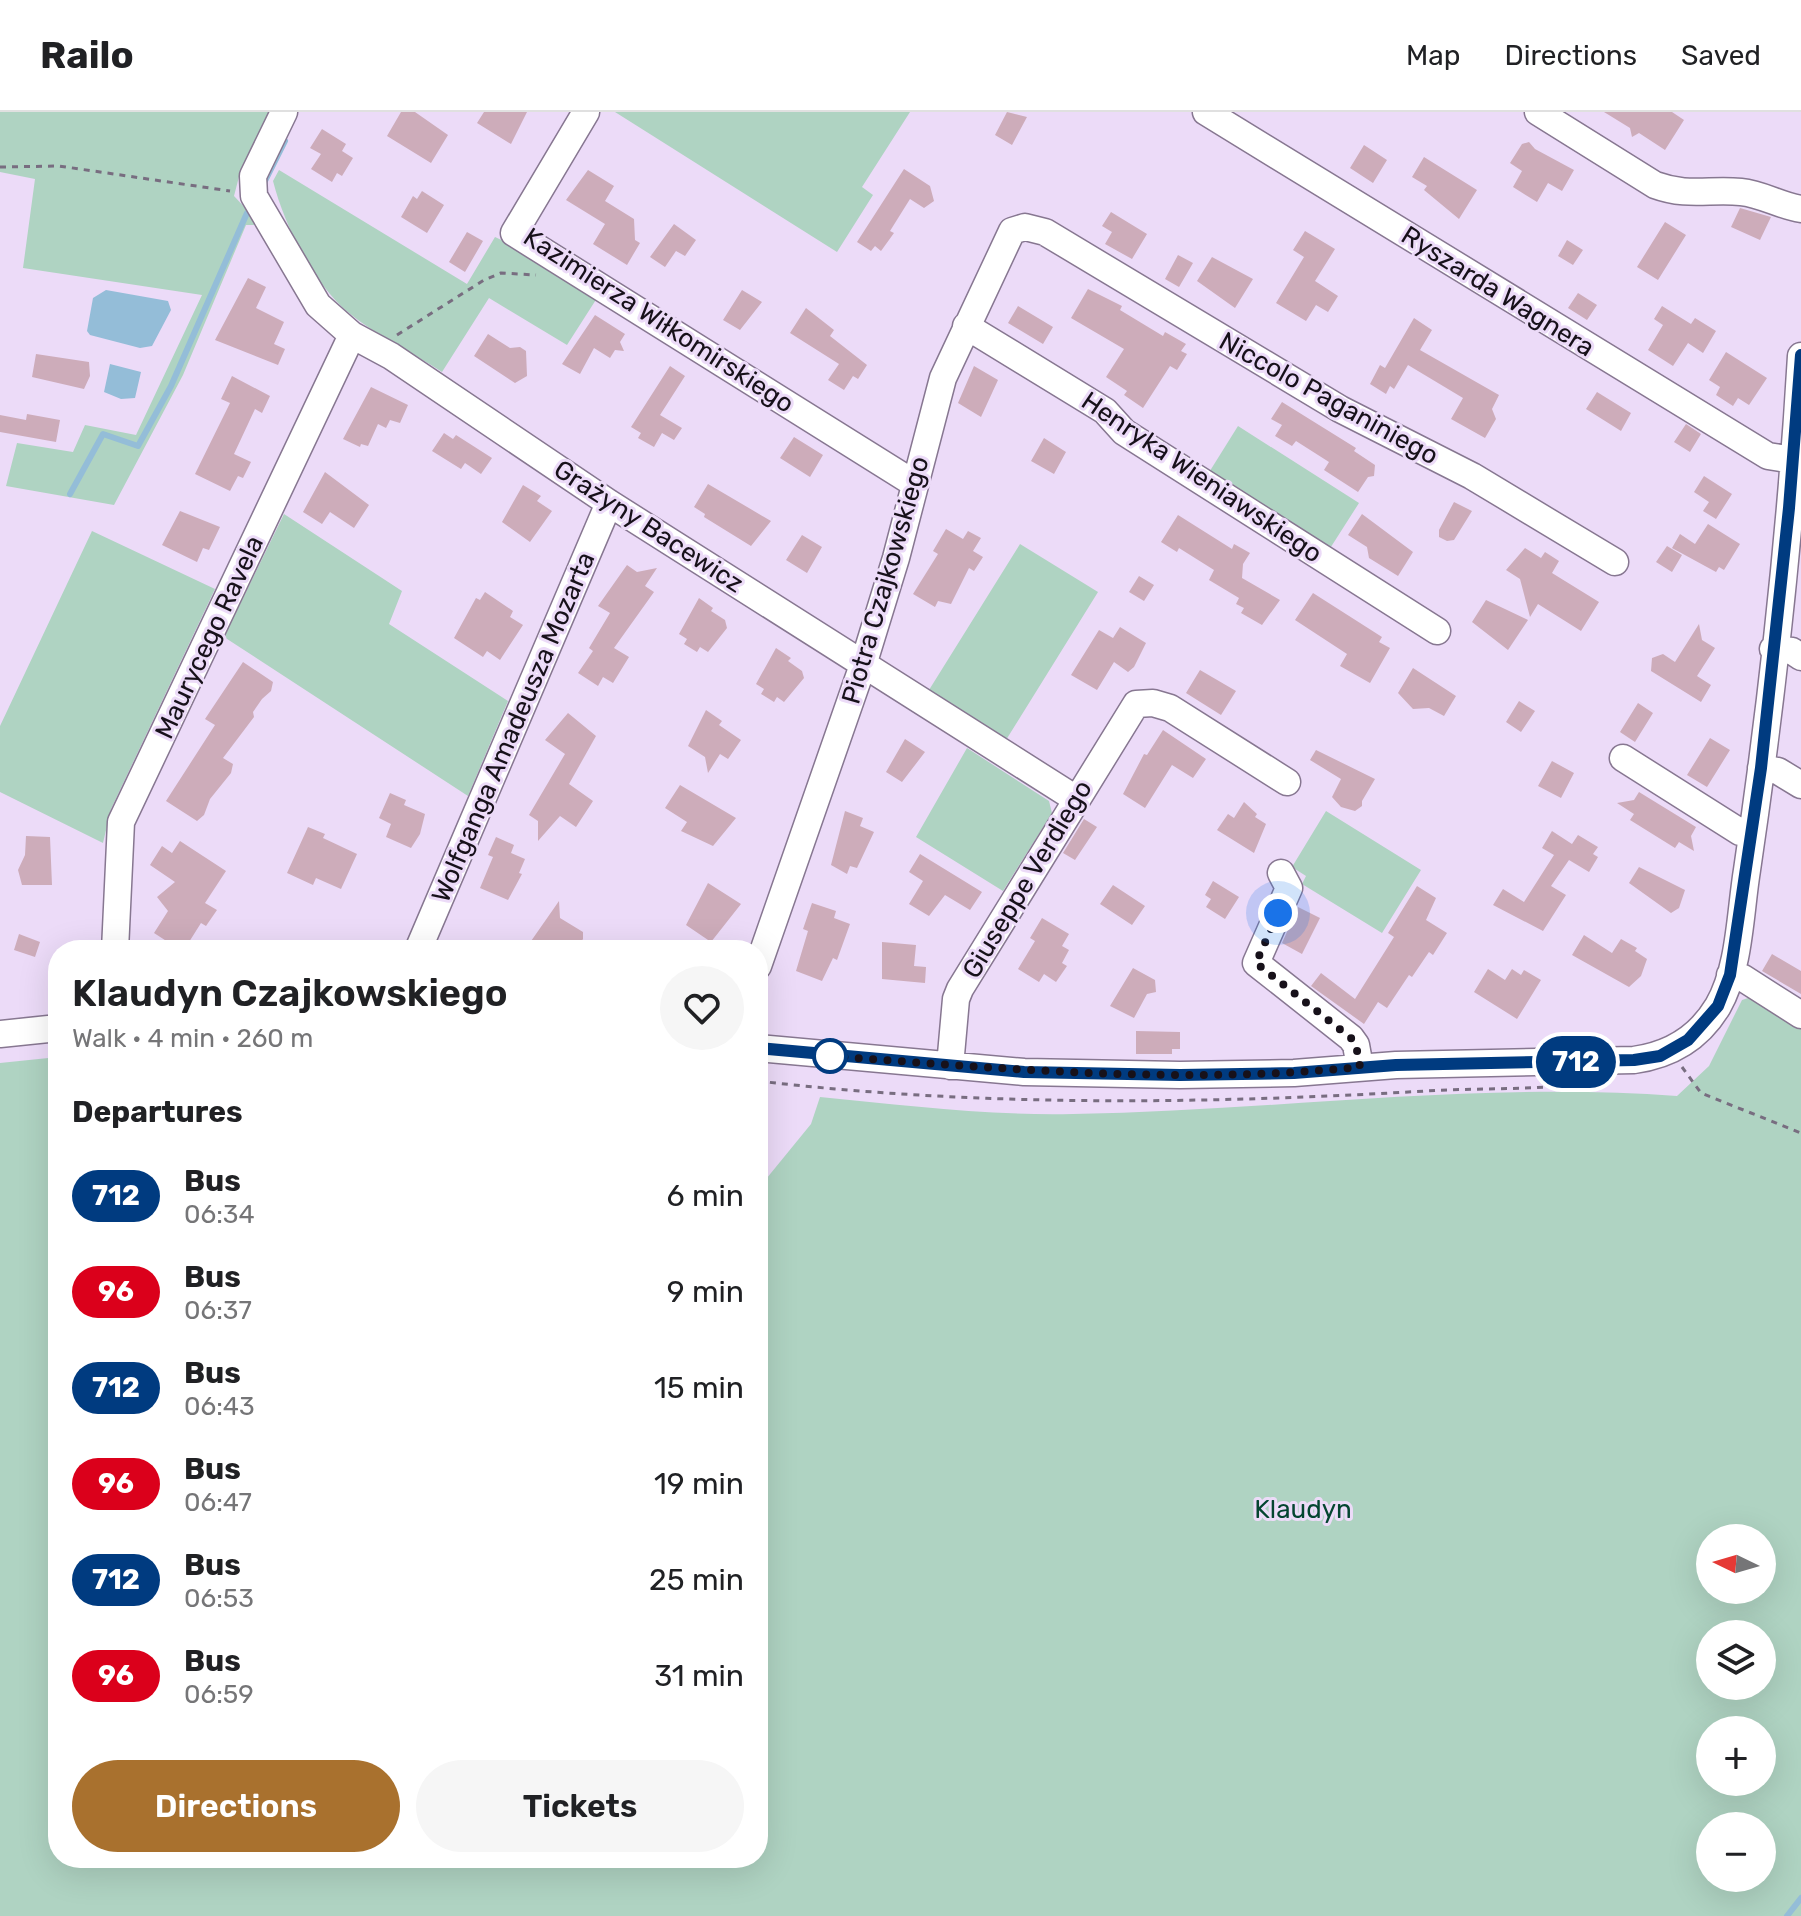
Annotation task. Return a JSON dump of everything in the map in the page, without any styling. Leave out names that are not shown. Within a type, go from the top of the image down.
[{"type":"street","points":[[251,186],[284,112]]},
{"type":"street","name":"Kazimierza Wiłkomirskiego","points":[[586,112],[514,233],[915,484]]},
{"type":"street","name":"Ryszarda Wagnera","points":[[1206,112],[1796,473]]},
{"type":"street","points":[[1538,112],[1655,185],[1671,191],[1691,195],[1739,192],[1801,209]]},
{"type":"street","name":"Grażyny Bacewicz","points":[[251,186],[318,305],[352,335],[391,356],[609,503],[1076,799]]},
{"type":"street","name":"Piotra Czajkowskiego","points":[[767,940],[864,662],[915,484],[932,411],[1007,236],[1025,227],[1045,232]]},
{"type":"street","name":"Niccolo Paganiniego","points":[[1045,232],[1340,409],[1472,476],[1615,562]]},
{"type":"street","name":"Henryka Wieniawskiego","points":[[966,326],[1105,411],[1124,432],[1437,631]]},
{"type":"street","name":"Maurycego Ravela","points":[[115,940],[121,822],[352,335]]},
{"type":"street","points":[[768,1049],[1024,1072],[1180,1075],[1634,1060],[1660,1056],[1688,1040],[1718,1006],[1730,975],[1761,768],[1796,473],[1801,356]]},
{"type":"street","name":"Wolfganga Amadeusza Mozarta","points":[[422,940],[609,503]]},
{"type":"street","points":[[1773,649],[1792,651],[1801,657]]},
{"type":"street","name":"Giuseppe Verdiego","points":[[950,1066],[956,999],[960,989],[1136,704],[1153,703],[1170,708],[1287,782]]},
{"type":"street","points":[[1623,758],[1740,832],[1752,834]]},
{"type":"street","points":[[1761,768],[1778,771],[1801,785]]},
{"type":"street","points":[[1281,873],[1289,888],[1256,963],[1351,1038],[1356,1045],[1360,1067]]},
{"type":"street","points":[[1730,975],[1743,978],[1801,1015]]},
{"type":"street","points":[[0,1034],[48,1029]]},
{"type":"path","points":[[0,167],[59,166],[229,191],[251,186]]},
{"type":"path","points":[[395,336],[501,273],[546,276],[569,267]]},
{"type":"path","points":[[1681,1065],[1701,1093],[1801,1133]]},
{"type":"green space","points":[[0,112],[271,112],[241,169],[234,196],[249,212],[255,225],[246,225],[183,375],[114,505],[6,486],[17,443],[73,452],[85,425],[136,435],[202,295],[23,268],[35,179],[0,172]]},
{"type":"green space","points":[[615,112],[910,112],[862,187],[873,195],[837,252]]},
{"type":"green space","points":[[279,170],[467,284],[495,237],[532,254],[599,295],[567,345],[489,298],[442,372],[364,324],[330,294],[309,265],[284,214],[273,181]]},
{"type":"green space","points":[[1238,426],[1359,503],[1329,550],[1208,474]]},
{"type":"green space","points":[[284,514],[402,591],[389,624],[508,701],[468,796],[224,637]]},
{"type":"green space","points":[[92,531],[215,589],[111,809],[103,843],[0,792],[0,726]]},
{"type":"green space","points":[[1020,544],[1098,592],[1006,740],[929,690]]},
{"type":"green space","points":[[967,748],[1049,801],[1052,813],[1003,891],[916,837]]},
{"type":"green space","points":[[1326,811],[1421,870],[1382,933],[1302,884],[1306,876],[1292,867]]},
{"type":"green space","name":"Klaudyn","points":[[1751,997],[1801,1027],[1801,1916],[0,1916],[0,1063],[48,1058],[48,1868],[768,1868],[768,1177],[811,1124],[820,1097],[1041,1114],[1149,1112],[1451,1094],[1602,1092],[1677,1096],[1709,1066],[1742,1000]]},
{"type":"water","points":[[106,290],[168,301],[171,310],[152,346],[140,348],[90,335],[87,331],[93,298]]},
{"type":"water","points":[[110,364],[141,372],[135,398],[121,399],[104,392]]},
{"type":"building","points":[[401,112],[415,112],[448,135],[431,163],[387,136]]},
{"type":"building","points":[[484,112],[527,112],[511,144],[477,123]]},
{"type":"building","points":[[1007,112],[1027,117],[1012,145],[995,135]]},
{"type":"building","points":[[1604,112],[1672,112],[1684,120],[1665,150],[1639,133],[1632,137],[1630,128]]},
{"type":"building","points":[[322,129],[346,144],[342,151],[353,158],[342,176],[337,173],[332,182],[311,169],[321,154],[310,148]]},
{"type":"building","points":[[1529,142],[1535,149],[1574,170],[1562,191],[1548,183],[1537,202],[1513,187],[1522,171],[1510,163],[1522,144]]},
{"type":"building","points":[[1364,145],[1387,160],[1373,183],[1350,168]]},
{"type":"building","points":[[1424,157],[1477,190],[1459,219],[1424,190],[1427,186],[1412,177]]},
{"type":"building","points":[[904,169],[930,186],[934,201],[924,208],[910,199],[890,231],[894,233],[881,251],[875,246],[871,251],[857,242]]},
{"type":"building","points":[[588,170],[614,186],[605,201],[634,219],[635,240],[640,243],[627,265],[593,244],[605,224],[566,200]]},
{"type":"building","points":[[422,191],[444,205],[427,233],[401,217],[413,196],[417,199]]},
{"type":"building","points":[[1740,208],[1771,217],[1760,240],[1731,227]]},
{"type":"building","points":[[1111,212],[1147,234],[1132,259],[1105,244],[1112,232],[1102,226]]},
{"type":"building","points":[[1665,222],[1686,235],[1658,280],[1637,267]]},
{"type":"building","points":[[674,224],[696,240],[685,256],[676,251],[665,267],[650,257]]},
{"type":"building","points":[[1305,231],[1335,249],[1315,281],[1338,296],[1328,312],[1316,305],[1306,321],[1276,303],[1304,257],[1293,250]]},
{"type":"building","points":[[467,232],[483,241],[465,272],[449,262]]},
{"type":"building","points":[[1567,240],[1583,250],[1573,265],[1558,256]]},
{"type":"building","points":[[1178,255],[1193,263],[1179,287],[1165,279]]},
{"type":"building","points":[[1212,257],[1253,279],[1235,308],[1197,281]]},
{"type":"building","points":[[248,278],[266,287],[256,308],[284,322],[274,344],[285,349],[278,365],[215,340]]},
{"type":"building","points":[[1088,289],[1122,306],[1120,310],[1163,336],[1165,332],[1186,344],[1181,351],[1187,354],[1177,370],[1170,366],[1143,408],[1124,395],[1127,391],[1106,377],[1124,349],[1071,318]]},
{"type":"building","points":[[742,290],[762,302],[740,330],[723,320]]},
{"type":"building","points":[[1578,293],[1597,305],[1587,320],[1568,308]]},
{"type":"building","points":[[1018,306],[1053,327],[1043,344],[1008,323]]},
{"type":"building","points":[[1662,306],[1691,324],[1695,318],[1716,331],[1703,353],[1688,343],[1673,366],[1648,350],[1663,325],[1654,319]]},
{"type":"building","points":[[806,308],[834,330],[830,336],[867,365],[858,379],[853,376],[844,390],[828,380],[839,364],[790,333]]},
{"type":"building","points":[[595,315],[625,334],[620,342],[624,351],[615,350],[610,358],[594,348],[580,374],[562,364]]},
{"type":"building","points":[[1414,318],[1432,330],[1420,350],[1499,395],[1492,409],[1496,419],[1485,438],[1451,419],[1463,398],[1408,365],[1394,389],[1390,386],[1386,394],[1370,384],[1380,365],[1385,368]]},
{"type":"building","points":[[488,334],[510,348],[520,347],[526,351],[527,376],[515,383],[474,356]]},
{"type":"building","points":[[1726,352],[1767,378],[1749,405],[1738,398],[1733,406],[1716,395],[1720,387],[1709,380]]},
{"type":"building","points":[[36,354],[89,362],[90,376],[84,389],[32,377]]},
{"type":"building","points":[[670,366],[685,376],[660,415],[682,428],[674,440],[662,433],[654,447],[638,438],[641,433],[631,427]]},
{"type":"building","points":[[974,366],[998,380],[981,417],[958,403]]},
{"type":"building","points":[[232,376],[270,396],[262,413],[255,409],[234,454],[251,462],[243,478],[238,476],[230,491],[195,474],[230,403],[221,399]]},
{"type":"building","points":[[371,387],[408,405],[400,423],[390,420],[386,428],[378,424],[368,446],[361,444],[360,447],[343,439]]},
{"type":"building","points":[[1597,392],[1631,413],[1621,431],[1586,409]]},
{"type":"building","points":[[1282,402],[1356,448],[1354,451],[1375,465],[1374,476],[1368,477],[1358,492],[1324,470],[1329,462],[1296,441],[1292,446],[1275,436],[1282,425],[1271,419]]},
{"type":"building","points":[[27,414],[60,420],[56,442],[0,432],[0,415],[26,420]]},
{"type":"building","points":[[1686,424],[1701,434],[1690,452],[1674,442]]},
{"type":"building","points":[[444,433],[453,439],[456,435],[492,458],[481,474],[465,463],[461,469],[432,451]]},
{"type":"building","points":[[794,437],[823,455],[810,477],[780,458]]},
{"type":"building","points":[[1044,438],[1066,452],[1054,474],[1031,461]]},
{"type":"building","points":[[325,472],[369,505],[354,528],[330,512],[322,524],[303,512]]},
{"type":"building","points":[[1704,476],[1732,494],[1716,519],[1703,511],[1709,502],[1694,492]]},
{"type":"building","points":[[708,484],[771,521],[751,546],[704,517],[705,514],[694,507]]},
{"type":"building","points":[[523,485],[541,496],[537,501],[552,511],[530,542],[502,522]]},
{"type":"building","points":[[1454,502],[1472,511],[1454,540],[1447,541],[1439,537],[1439,530]]},
{"type":"building","points":[[180,511],[220,527],[209,550],[203,548],[197,562],[162,545]]},
{"type":"building","points":[[1362,514],[1413,552],[1398,576],[1369,558],[1367,547],[1348,535]]},
{"type":"building","points":[[1178,515],[1232,549],[1234,544],[1250,553],[1243,564],[1242,578],[1280,600],[1262,625],[1241,613],[1244,608],[1236,604],[1239,598],[1209,580],[1214,570],[1179,548],[1177,552],[1161,542]]},
{"type":"building","points":[[1708,524],[1740,544],[1724,570],[1719,567],[1716,572],[1672,548],[1680,534],[1695,544]]},
{"type":"building","points":[[946,529],[963,539],[968,531],[981,538],[973,551],[983,557],[974,571],[969,568],[951,604],[938,601],[935,607],[913,594],[938,554],[933,551]]},
{"type":"building","points":[[802,535],[822,547],[807,573],[786,560]]},
{"type":"building","points":[[1667,546],[1682,555],[1672,572],[1656,562]]},
{"type":"building","points":[[1525,548],[1541,558],[1545,552],[1559,561],[1552,573],[1599,602],[1581,631],[1538,604],[1530,617],[1520,579],[1506,570]]},
{"type":"building","points":[[627,565],[637,572],[657,568],[645,586],[654,592],[614,648],[629,657],[613,683],[603,677],[598,686],[578,673],[593,651],[589,648],[610,613],[598,606]]},
{"type":"building","points":[[1139,576],[1154,585],[1144,601],[1129,592]]},
{"type":"building","points":[[485,592],[513,611],[510,617],[523,625],[500,660],[487,651],[483,657],[454,638],[476,598],[480,600]]},
{"type":"building","points":[[1313,593],[1382,637],[1379,642],[1390,648],[1370,683],[1340,666],[1347,654],[1295,620]]},
{"type":"building","points":[[699,598],[725,620],[727,628],[708,652],[700,647],[697,652],[684,644],[687,639],[679,634]]},
{"type":"building","points":[[1486,600],[1528,620],[1508,650],[1472,622]]},
{"type":"building","points":[[1699,624],[1702,640],[1715,648],[1697,676],[1711,685],[1701,702],[1651,671],[1652,658],[1663,654],[1675,662]]},
{"type":"building","points":[[1120,627],[1146,643],[1134,667],[1128,672],[1114,662],[1097,690],[1071,675],[1099,630],[1113,638]]},
{"type":"building","points":[[776,648],[791,658],[788,661],[802,671],[804,678],[784,702],[777,697],[774,702],[761,694],[764,689],[756,684]]},
{"type":"building","points":[[243,662],[273,682],[271,691],[262,699],[253,712],[254,717],[223,758],[233,764],[231,773],[197,821],[166,801],[215,725],[205,719]]},
{"type":"building","points":[[1413,668],[1456,696],[1444,716],[1429,708],[1413,709],[1398,693]]},
{"type":"building","points":[[1200,670],[1236,691],[1221,715],[1186,693]]},
{"type":"building","points":[[1519,701],[1535,711],[1521,732],[1506,722]]},
{"type":"building","points":[[1638,703],[1653,713],[1635,742],[1620,732]]},
{"type":"building","points":[[706,710],[722,721],[719,725],[741,740],[728,759],[720,754],[708,773],[705,757],[688,746]]},
{"type":"building","points":[[568,713],[596,736],[569,784],[593,801],[576,827],[560,816],[538,841],[538,821],[529,815],[565,754],[545,740]]},
{"type":"building","points":[[1163,730],[1206,759],[1193,778],[1172,765],[1145,808],[1123,794],[1144,754],[1147,755]]},
{"type":"building","points":[[1710,738],[1730,750],[1707,787],[1687,775]]},
{"type":"building","points":[[905,739],[925,752],[902,782],[886,772]]},
{"type":"building","points":[[1316,750],[1375,779],[1362,806],[1355,811],[1341,807],[1332,797],[1341,779],[1310,760]]},
{"type":"building","points":[[1552,761],[1574,773],[1561,798],[1538,786]]},
{"type":"building","points":[[680,785],[736,818],[713,846],[681,831],[687,822],[665,808]]},
{"type":"building","points":[[1639,792],[1696,827],[1691,836],[1694,851],[1679,842],[1675,848],[1630,820],[1634,814],[1617,803],[1634,800]]},
{"type":"building","points":[[390,793],[406,800],[404,805],[425,814],[420,834],[411,848],[386,837],[391,824],[379,818]]},
{"type":"building","points":[[1244,802],[1257,814],[1255,817],[1266,824],[1254,853],[1217,830],[1228,814],[1234,818]]},
{"type":"building","points":[[845,811],[863,818],[860,826],[874,832],[857,868],[850,866],[847,874],[831,865]]},
{"type":"building","points":[[1084,819],[1097,827],[1075,860],[1063,853]]},
{"type":"building","points":[[308,827],[357,854],[341,889],[316,878],[313,885],[287,873]]},
{"type":"building","points":[[1552,831],[1572,844],[1578,835],[1598,847],[1593,854],[1598,857],[1589,872],[1569,860],[1551,886],[1566,895],[1543,931],[1493,905],[1503,889],[1524,902],[1554,855],[1542,848]]},
{"type":"building","points":[[26,836],[50,837],[52,885],[22,885],[18,870],[25,855]]},
{"type":"building","points":[[496,837],[514,845],[511,853],[525,859],[519,873],[522,874],[508,900],[480,888],[493,857],[488,855]]},
{"type":"building","points":[[180,841],[226,871],[205,903],[217,910],[206,926],[201,923],[190,940],[165,940],[154,933],[168,911],[157,897],[175,882],[150,865],[162,846],[172,853]]},
{"type":"building","points":[[920,854],[982,892],[970,910],[945,895],[929,916],[909,904],[923,881],[909,872]]},
{"type":"building","points":[[1639,867],[1685,890],[1679,908],[1671,913],[1629,883]]},
{"type":"building","points":[[1213,881],[1239,897],[1225,919],[1206,907],[1211,899],[1205,895]]},
{"type":"building","points":[[708,883],[741,904],[713,940],[686,925]]},
{"type":"building","points":[[1113,885],[1145,906],[1132,925],[1100,904]]},
{"type":"building","points":[[1417,886],[1436,898],[1426,920],[1447,933],[1433,955],[1429,952],[1412,977],[1409,975],[1387,1008],[1378,1002],[1364,1024],[1311,986],[1321,973],[1355,999],[1394,937],[1388,933]]},
{"type":"building","points":[[559,901],[560,918],[583,932],[582,940],[532,940]]},
{"type":"building","points":[[812,903],[836,911],[834,918],[850,924],[837,960],[833,958],[822,981],[796,971],[808,931],[803,929]]},
{"type":"building","points":[[1298,907],[1320,918],[1302,954],[1282,943]]},
{"type":"building","points":[[1042,918],[1069,934],[1062,946],[1069,950],[1062,963],[1067,966],[1056,982],[1044,974],[1039,982],[1018,969],[1035,941],[1030,938]]},
{"type":"building","points":[[19,934],[40,942],[35,957],[14,950]]},
{"type":"building","points":[[1584,935],[1612,953],[1621,939],[1637,948],[1635,951],[1647,959],[1641,976],[1629,987],[1572,955]]},
{"type":"building","points":[[882,942],[916,945],[914,966],[926,967],[925,983],[882,979]]},
{"type":"building","points":[[1772,954],[1801,971],[1801,994],[1762,971]]},
{"type":"building","points":[[1133,968],[1155,980],[1156,992],[1147,994],[1134,1018],[1110,1006]]},
{"type":"building","points":[[1488,969],[1505,980],[1512,969],[1521,975],[1524,970],[1541,980],[1517,1019],[1474,992]]},
{"type":"building","points":[[1136,1031],[1180,1032],[1180,1049],[1172,1049],[1172,1054],[1136,1054]]},
{"type":"waterway","points":[[264,183],[285,141]]},
{"type":"waterway","points":[[70,494],[103,434],[138,446],[171,386],[247,213]]},
{"type":"waterway","points":[[1787,1916],[1801,1898]]},
{"type":"bus line","name":"712","points":[[768,1049],[1024,1072],[1180,1075],[1294,1073],[1396,1065],[1634,1060],[1660,1056],[1688,1040],[1702,1028],[1724,994],[1736,944],[1761,768],[1794,460],[1801,355]]},
{"type":"route","points":[[830,1056],[1052,1073],[1265,1074],[1360,1067],[1356,1045],[1351,1038],[1256,963],[1278,913]]}]
